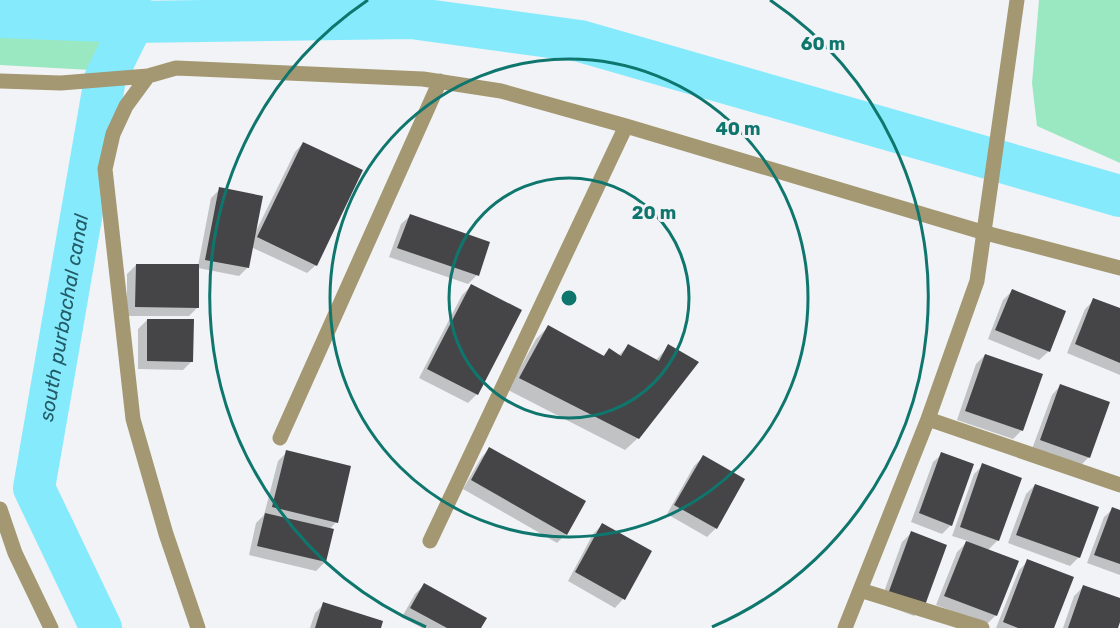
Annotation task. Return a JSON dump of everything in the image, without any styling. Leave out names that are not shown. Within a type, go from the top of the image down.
[{"type":"street","points":[[845,628],[928,419],[977,281],[982,232],[1017,0]]},
{"type":"street","points":[[0,81],[61,82],[148,76],[176,68],[423,79],[501,91],[982,232],[1120,268]]},
{"type":"street","points":[[148,76],[126,106],[113,134],[105,169],[133,419],[166,534],[198,628]]},
{"type":"street","points":[[280,438],[440,81]]},
{"type":"street","points":[[430,541],[626,126]]},
{"type":"street","points":[[928,419],[1120,485]]},
{"type":"street","points":[[0,509],[15,553],[51,628]]},
{"type":"street","points":[[860,590],[982,628]]},
{"type":"green space","points":[[1039,0],[1120,0],[1120,163],[1037,126],[1032,83]]},
{"type":"green space","points":[[0,17],[133,22],[91,70],[0,65]]},
{"type":"building","points":[[303,142],[363,170],[317,266],[257,237]]},
{"type":"building","points":[[219,187],[263,196],[249,268],[205,260]]},
{"type":"building","points":[[410,214],[490,242],[479,276],[397,248]]},
{"type":"building","points":[[136,264],[199,264],[199,308],[135,307]]},
{"type":"building","points":[[471,284],[522,310],[478,395],[427,369]]},
{"type":"building","points":[[1012,289],[1066,311],[1050,352],[995,330]]},
{"type":"building","points":[[1093,298],[1120,308],[1120,363],[1075,344]]},
{"type":"building","points":[[147,319],[194,319],[193,362],[147,361]]},
{"type":"building","points":[[548,325],[604,356],[609,348],[621,356],[628,344],[659,361],[668,344],[699,362],[639,439],[519,378]]},
{"type":"building","points":[[985,354],[1043,374],[1023,431],[965,411]]},
{"type":"building","points":[[1060,384],[1110,402],[1090,458],[1040,440]]},
{"type":"building","points":[[489,447],[586,501],[567,535],[471,480]]},
{"type":"building","points":[[286,450],[351,466],[338,523],[272,507]]},
{"type":"building","points":[[941,452],[974,464],[952,526],[919,513]]},
{"type":"building","points":[[703,455],[745,479],[717,529],[674,505]]},
{"type":"building","points":[[982,463],[1022,478],[999,541],[960,527]]},
{"type":"building","points":[[1035,484],[1099,507],[1080,558],[1016,535]]},
{"type":"building","points":[[1112,507],[1120,510],[1120,564],[1094,555]]},
{"type":"building","points":[[265,513],[334,529],[326,562],[257,546]]},
{"type":"building","points":[[602,523],[652,551],[625,600],[575,572]]},
{"type":"building","points":[[911,531],[947,545],[924,608],[888,594]]},
{"type":"building","points":[[966,541],[1019,561],[997,616],[944,596]]},
{"type":"building","points":[[1027,559],[1074,577],[1054,628],[1018,628],[1003,622]]},
{"type":"building","points":[[424,583],[487,618],[481,628],[447,628],[410,608]]},
{"type":"building","points":[[1083,585],[1120,598],[1118,628],[1068,628]]},
{"type":"building","points":[[323,602],[383,621],[381,628],[315,628]]},
{"type":"waterway","name":"south purbachal canal","points":[[101,628],[34,488],[105,79],[133,22],[130,0]]},
{"type":"waterway","points":[[0,17],[133,22],[411,18],[580,41],[1120,196]]}]
